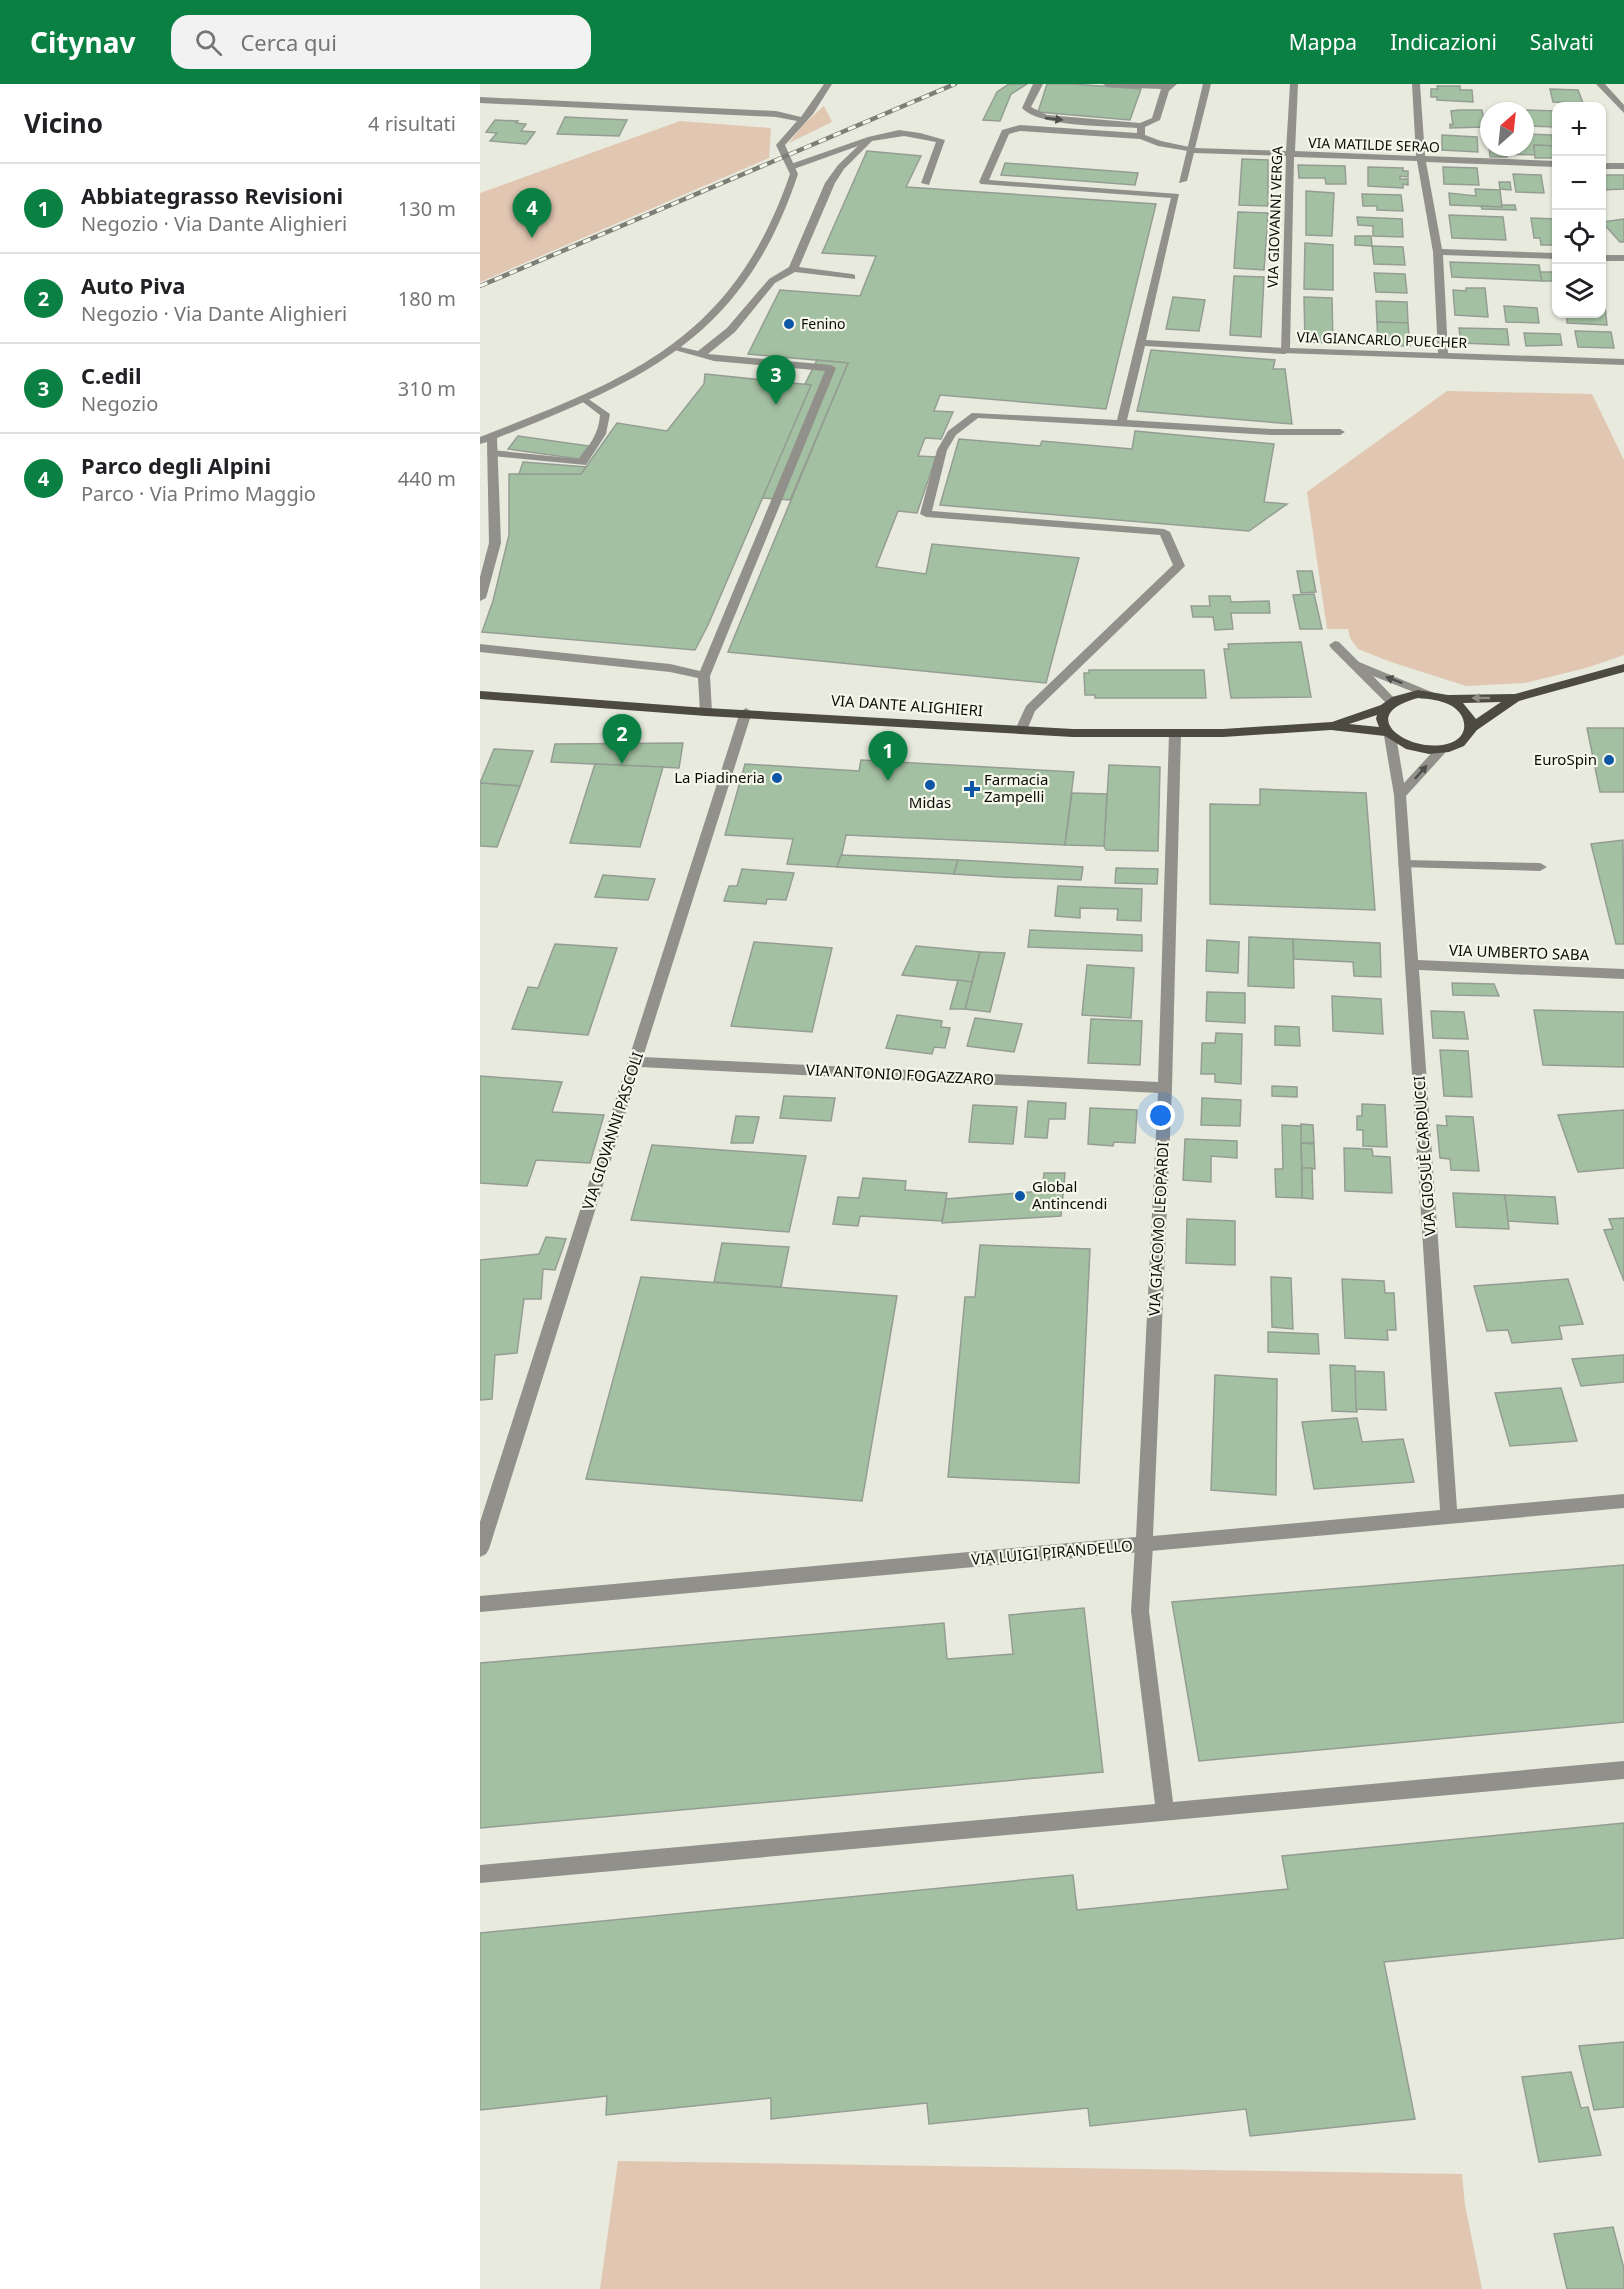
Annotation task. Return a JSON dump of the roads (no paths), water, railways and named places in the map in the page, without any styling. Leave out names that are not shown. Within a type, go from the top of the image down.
[{"type":"main road","points":[[1448,699],[1515,698],[1624,668]]},
{"type":"main road","points":[[1472,728],[1468,714],[1460,705],[1433,694],[1406,695],[1388,705],[1381,718],[1388,734],[1412,747],[1441,750],[1465,740],[1472,728],[1515,698]]},
{"type":"main road","name":"VIA DANTE ALIGHIERI","points":[[480,695],[706,712],[746,712],[1021,730],[1175,734],[1331,726],[1388,734]]},
{"type":"main road","name":"VIA DANTE ALIGHIERI","points":[[1331,726],[1388,705]]},
{"type":"street","points":[[480,441],[627,379],[676,349],[721,307],[761,254],[789,189],[794,174],[780,145],[816,105],[828,84]]},
{"type":"street","points":[[1039,84],[1026,108],[1033,114],[1046,118],[1141,131]]},
{"type":"street","points":[[1107,84],[1171,86]]},
{"type":"street","points":[[1121,423],[1176,196],[1191,150],[1207,84]]},
{"type":"street","name":"VIA GIOVANNI VERGA","points":[[1285,351],[1294,84]]},
{"type":"street","points":[[1416,84],[1421,160],[1438,252],[1443,354]]},
{"type":"street","points":[[1600,84],[1624,110]]},
{"type":"street","points":[[1171,86],[1165,90],[1156,120],[1141,131],[1020,128],[1005,132],[984,182],[1176,196]]},
{"type":"street","points":[[480,100],[776,114],[803,120]]},
{"type":"street","name":"VIA MATILDE SERAO","points":[[1141,131],[1158,143],[1191,150],[1552,164]]},
{"type":"street","points":[[791,167],[814,162],[844,148],[900,133],[941,140],[926,183]]},
{"type":"street","points":[[700,355],[731,330],[772,281],[793,269],[830,183],[841,167],[868,141]]},
{"type":"street","points":[[1606,166],[1624,166]]},
{"type":"street","points":[[1438,252],[1552,256]]},
{"type":"street","points":[[1606,258],[1624,258]]},
{"type":"street","points":[[793,269],[852,277]]},
{"type":"street","name":"VIA GIANCARLO PUECHER","points":[[1140,343],[1285,351],[1443,354],[1624,362]]},
{"type":"street","points":[[676,349],[714,358],[831,368],[704,676],[706,712]]},
{"type":"street","points":[[492,453],[582,463],[597,442],[605,423],[605,414],[584,399]]},
{"type":"street","points":[[1021,730],[1030,709],[1179,566],[1164,532],[926,514],[942,450],[952,433],[976,415],[1271,432],[1340,432]]},
{"type":"street","points":[[481,591],[495,543],[492,436]]},
{"type":"street","points":[[1335,645],[1388,705]]},
{"type":"street","points":[[480,648],[670,668],[704,676]]},
{"type":"street","points":[[1355,665],[1433,694]]},
{"type":"street","name":"VIA GIOVANNI PASCOLI","points":[[480,1550],[746,712]]},
{"type":"street","name":"VIA GIACOMO LEOPARDI","points":[[1165,1812],[1140,1611],[1165,1088],[1175,734]]},
{"type":"street","name":"VIA GIOSUÈ CARDUCCI","points":[[1388,734],[1400,795],[1449,1517]]},
{"type":"street","points":[[1400,795],[1441,750]]},
{"type":"street","points":[[1405,864],[1540,867]]},
{"type":"street","name":"VIA UMBERTO SABA","points":[[1412,965],[1624,974]]},
{"type":"street","name":"VIA ANTONIO FOGAZZARO","points":[[635,1062],[1165,1088]]},
{"type":"street","name":"VIA LUIGI PIRANDELLO","points":[[480,1604],[1624,1501]]},
{"type":"street","points":[[480,1874],[1624,1770]]},
{"type":"railway","points":[[480,286],[955,84]]},
{"type":"place","name":"Parco degli Alpini","points":[[532,238]]},
{"type":"place","name":"Fenino","points":[[789,324]]},
{"type":"place","name":"C.edil","points":[[776,405]]},
{"type":"place","name":"EuroSpin","points":[[1609,760]]},
{"type":"place","name":"Auto Piva","points":[[622,764]]},
{"type":"place","name":"La Piadineria","points":[[777,778]]},
{"type":"place","name":"Abbiategrasso Revisioni","points":[[888,781]]},
{"type":"place","name":"Midas","points":[[930,785]]},
{"type":"place","name":"Farmacia Zampelli","points":[[972,789]]},
{"type":"place","name":"Global Antincendi","points":[[1020,1196]]}]
